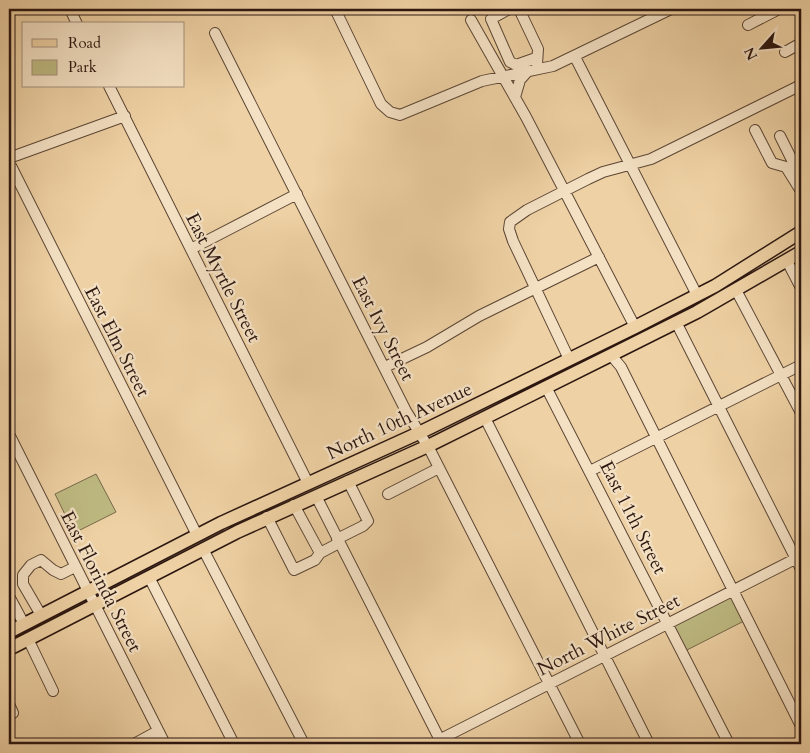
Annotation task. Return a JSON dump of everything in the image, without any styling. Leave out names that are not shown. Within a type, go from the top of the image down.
[{"type":"main road","name":"North 10th Avenue","points":[[9,632],[197,535],[421,432],[635,327],[698,295],[801,232]]},
{"type":"main road","name":"North 10th Avenue","points":[[9,649],[267,517],[428,446],[611,355],[736,290],[801,252]]},
{"type":"main road","points":[[676,322],[681,312],[715,293],[736,273]]},
{"type":"main road","points":[[584,368],[597,354],[629,337],[635,327]]},
{"type":"main road","points":[[316,496],[321,484],[350,470],[367,456]]},
{"type":"main road","points":[[237,532],[263,511],[304,492],[308,483]]},
{"type":"street","points":[[9,11],[15,9]]},
{"type":"street","points":[[70,9],[76,22]]},
{"type":"street","points":[[335,9],[381,104],[394,113],[405,114],[463,88],[502,76],[538,70],[575,56],[671,9]]},
{"type":"street","points":[[509,9],[491,19],[510,62],[516,65],[536,58]]},
{"type":"street","points":[[519,9],[538,49],[536,58],[538,70]]},
{"type":"street","points":[[748,25],[779,9]]},
{"type":"street","points":[[471,20],[566,191],[635,327]]},
{"type":"street","name":"East Ivy Street","points":[[216,32],[406,411],[421,432],[580,744]]},
{"type":"street","points":[[784,52],[801,43]]},
{"type":"street","points":[[575,56],[698,295]]},
{"type":"street","points":[[515,97],[520,80],[526,72]]},
{"type":"street","points":[[569,359],[513,241],[509,225],[526,210],[603,172],[651,159],[801,85]]},
{"type":"street","name":"East Myrtle Street","points":[[110,88],[308,483]]},
{"type":"street","points":[[9,158],[125,116]]},
{"type":"street","points":[[755,130],[772,163],[786,167],[801,191]]},
{"type":"street","points":[[780,136],[797,170],[795,179]]},
{"type":"street","name":"East Elm Street","points":[[9,162],[197,535]]},
{"type":"street","points":[[191,250],[297,194]]},
{"type":"street","points":[[385,367],[427,347],[479,316],[600,258]]},
{"type":"street","points":[[787,261],[800,281]]},
{"type":"street","points":[[736,290],[801,414]]},
{"type":"street","points":[[676,322],[718,406],[799,558],[801,569]]},
{"type":"street","points":[[611,355],[621,367],[801,726]]},
{"type":"street","points":[[590,471],[781,374],[801,366]]},
{"type":"street","name":"East 11th Street","points":[[546,387],[729,744]]},
{"type":"street","points":[[484,418],[649,744]]},
{"type":"street","name":"East Florinda Street","points":[[9,434],[165,744]]},
{"type":"street","points":[[388,494],[439,468]]},
{"type":"street","points":[[267,517],[294,570],[315,560],[320,553],[364,526],[368,520],[348,481]]},
{"type":"street","points":[[316,496],[438,743]]},
{"type":"street","points":[[294,505],[320,553]]},
{"type":"street","points":[[203,549],[304,744]]},
{"type":"street","name":"North White Street","points":[[438,743],[668,623],[799,558]]},
{"type":"street","points":[[40,615],[23,584],[23,575],[31,566],[41,560],[61,574],[75,567]]},
{"type":"street","points":[[149,577],[234,744]]},
{"type":"street","points":[[9,596],[24,624]]},
{"type":"street","points":[[28,639],[53,691]]},
{"type":"street","points":[[134,744],[158,731]]},
{"type":"green space","points":[[96,474],[116,512],[74,533],[55,494]]},
{"type":"green space","points":[[733,590],[748,619],[683,652],[668,623]]}]
